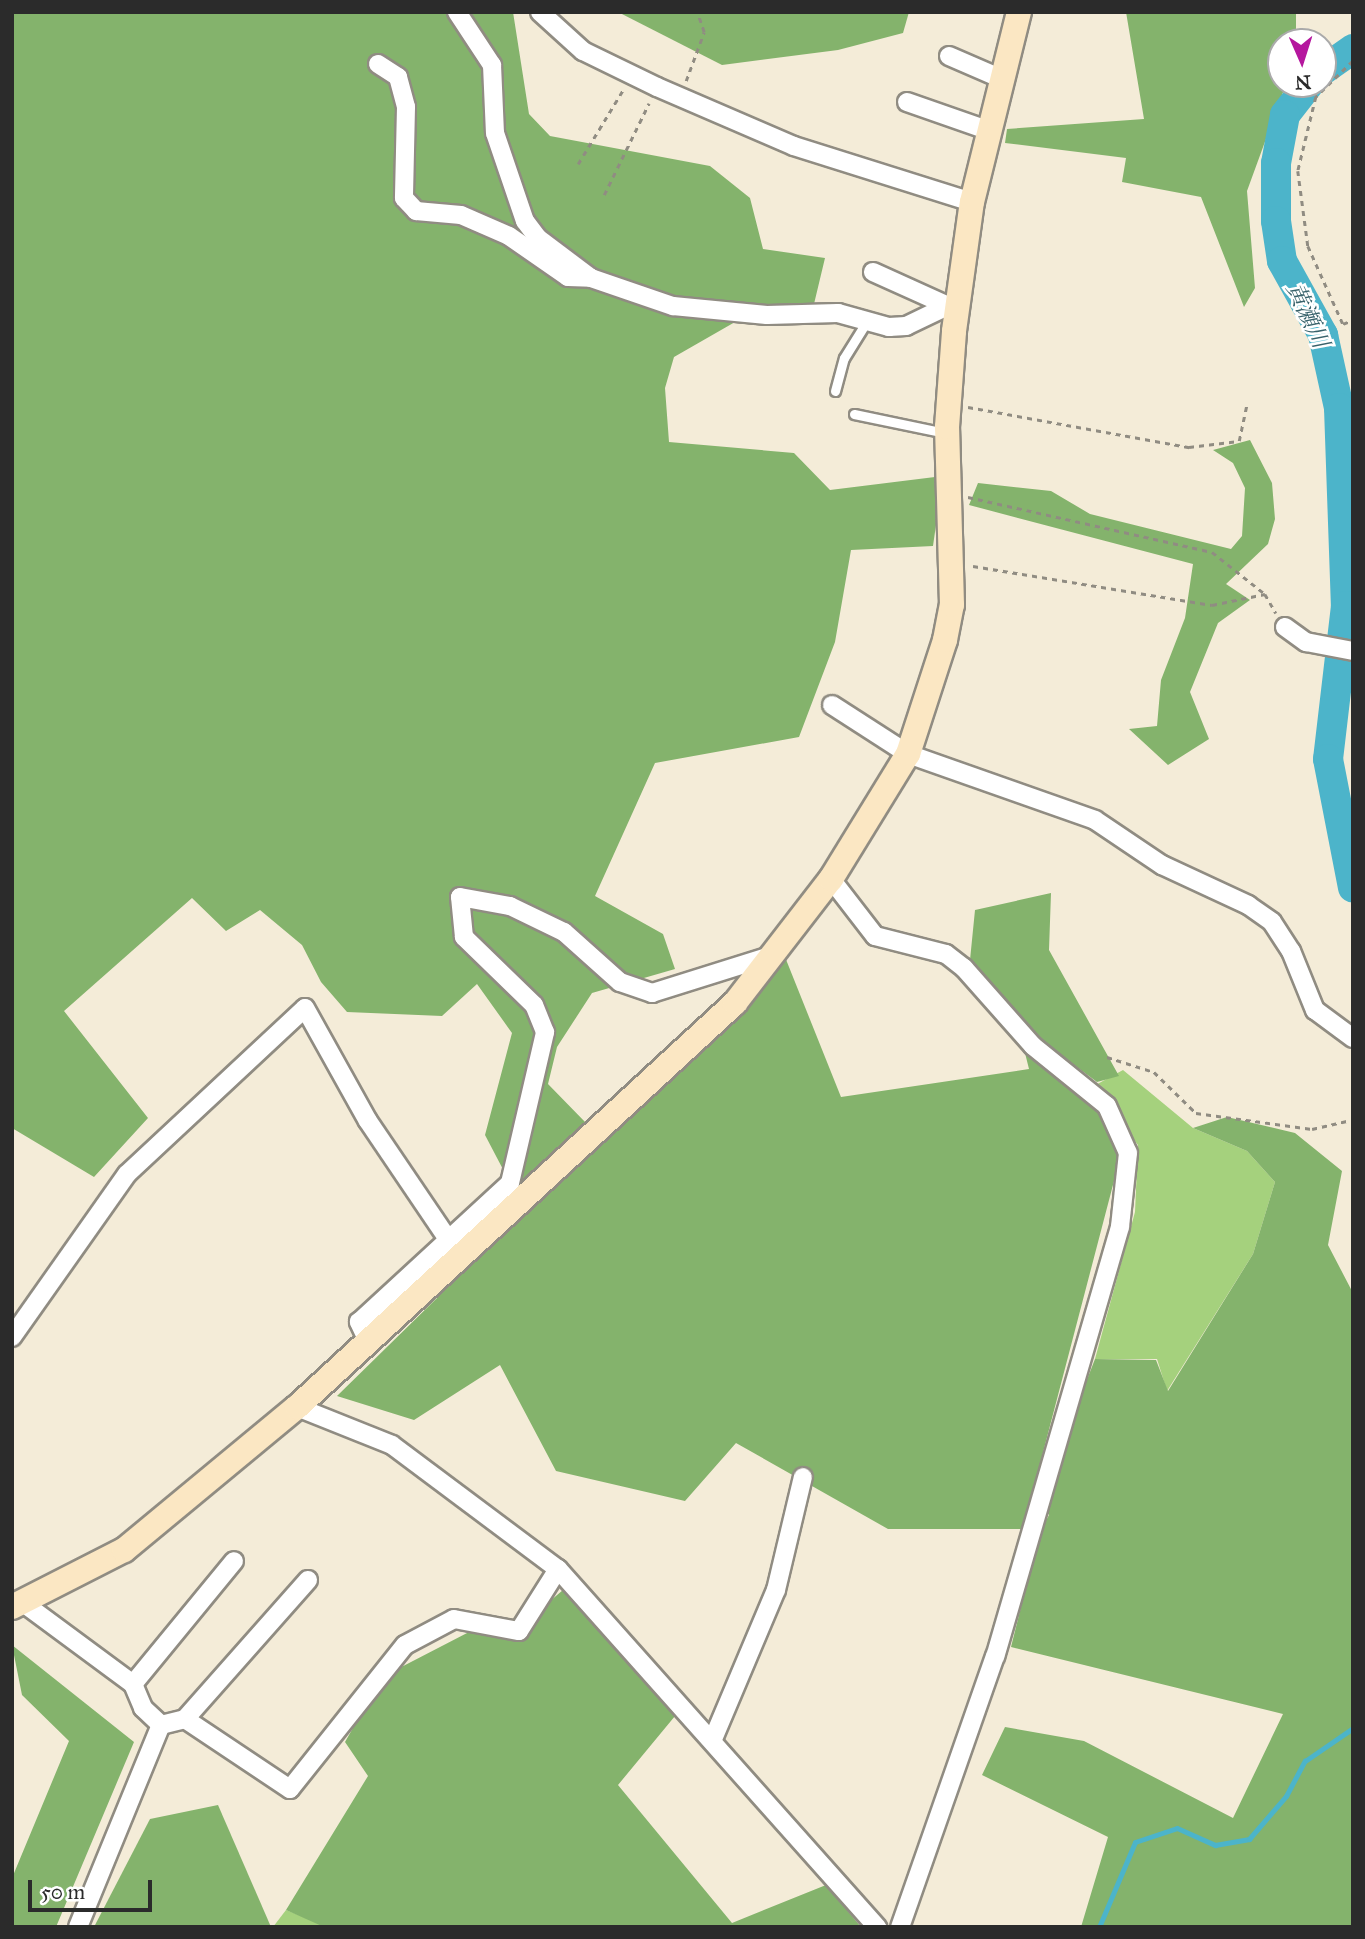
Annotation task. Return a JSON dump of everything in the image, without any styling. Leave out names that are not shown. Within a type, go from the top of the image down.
[{"type":"street","points":[[457,12],[492,65],[495,133],[525,221],[591,278]]},
{"type":"street","points":[[540,12],[583,51],[681,98],[793,146],[972,202]]},
{"type":"street","points":[[162,1725],[143,1708],[133,1684],[17,1605],[124,1550],[297,1407],[366,1337],[612,1119],[735,1003],[831,879],[908,754],[945,640],[952,562],[947,433],[952,303],[988,130],[1019,12]]},
{"type":"street","points":[[949,56],[1000,78]]},
{"type":"street","points":[[377,64],[398,77],[406,107],[404,198],[416,211],[461,215],[509,236],[568,277],[591,278],[673,306],[870,317],[906,326],[952,303]]},
{"type":"street","points":[[906,102],[988,130]]},
{"type":"street","points":[[873,272],[952,303]]},
{"type":"street","points":[[1285,627],[1306,642],[1353,651]]},
{"type":"street","points":[[832,705],[908,754],[1095,820],[1162,865],[1248,905],[1279,931],[1315,1010],[1353,1038]]},
{"type":"street","points":[[831,879],[875,936],[946,954],[964,968],[1033,1046],[1107,1105],[1128,1153],[1120,1227],[995,1656],[900,1927]]},
{"type":"street","points":[[366,1337],[359,1322],[510,1183],[545,1032],[534,1005],[464,937],[460,897],[510,906],[564,932],[620,982],[652,993],[773,955]]},
{"type":"street","points":[[12,1337],[127,1174],[305,1008],[368,1121],[447,1239]]},
{"type":"street","points":[[297,1407],[392,1445],[558,1569],[680,1710],[713,1739],[877,1927]]},
{"type":"street","points":[[713,1739],[776,1590],[803,1477]]},
{"type":"street","points":[[133,1684],[234,1561]]},
{"type":"street","points":[[186,1719],[290,1789],[405,1646],[454,1619],[519,1631],[558,1569]]},
{"type":"street","points":[[162,1725],[186,1719],[308,1580]]},
{"type":"street","points":[[78,1927],[162,1725]]},
{"type":"lane","points":[[835,391],[844,358],[870,317]]},
{"type":"lane","points":[[854,414],[947,433]]},
{"type":"path","points":[[681,98],[704,32],[698,12]]},
{"type":"path","points":[[1353,61],[1316,97],[1298,171],[1308,246],[1343,324],[1353,320]]},
{"type":"path","points":[[578,164],[632,75]]},
{"type":"path","points":[[604,195],[657,87]]},
{"type":"path","points":[[948,403],[1189,447],[1239,441],[1247,403]]},
{"type":"path","points":[[951,494],[1212,552],[1265,594],[1285,627]]},
{"type":"path","points":[[952,562],[1212,605],[1265,594]]},
{"type":"path","points":[[1107,1057],[1154,1072],[1196,1113],[1312,1129],[1350,1120]]},
{"type":"green space","points":[[12,12],[513,12],[529,114],[550,136],[710,166],[750,198],[763,249],[825,258],[814,304],[749,314],[674,357],[665,388],[669,442],[794,453],[830,490],[943,476],[933,546],[851,550],[835,642],[799,737],[655,763],[595,896],[663,934],[675,969],[592,993],[557,1047],[548,1084],[587,1124],[522,1182],[507,1177],[485,1135],[512,1033],[477,984],[442,1016],[347,1012],[321,982],[302,945],[260,910],[226,931],[192,898],[64,1011],[148,1118],[94,1177],[12,1128]]},
{"type":"green space","points":[[618,12],[909,12],[903,33],[838,50],[722,65]]},
{"type":"green space","points":[[1126,12],[1296,12],[1296,28],[1267,28],[1267,98],[1281,98],[1247,191],[1255,288],[1244,307],[1201,197],[1122,182],[1126,158],[1005,143],[1007,129],[1144,119]]},
{"type":"green space","points":[[1250,440],[1272,483],[1275,519],[1268,544],[1226,584],[1250,600],[1218,623],[1190,692],[1209,739],[1168,765],[1129,729],[1157,726],[1161,680],[1185,618],[1193,564],[969,505],[978,483],[1051,491],[1090,514],[1231,549],[1242,536],[1245,488],[1233,463],[1213,450]]},
{"type":"green space","points":[[1051,893],[1049,950],[1119,1076],[1097,1082],[1026,1029],[970,960],[975,910]]},
{"type":"green space","points":[[785,957],[841,1097],[1029,1069],[1020,1033],[1125,1139],[1023,1529],[888,1529],[736,1443],[685,1501],[556,1471],[500,1365],[414,1420],[337,1396]]},
{"type":"green space","points":[[1123,1070],[1193,1128],[1247,1151],[1275,1182],[1253,1254],[1167,1391],[1157,1359],[1095,1359],[1135,1212],[1138,1145],[1092,1087]]},
{"type":"green space","points":[[1227,1117],[1295,1133],[1342,1171],[1328,1245],[1353,1293],[1353,1927],[1081,1927],[1108,1837],[982,1775],[1005,1727],[1084,1741],[1233,1818],[1283,1714],[1011,1647],[1024,1595],[1022,1565],[1049,1515],[1040,1501],[1095,1359],[1156,1360],[1168,1391],[1253,1254],[1275,1182],[1247,1151],[1193,1128]]},
{"type":"green space","points":[[563,1590],[680,1710],[618,1785],[732,1923],[826,1885],[861,1927],[324,1927],[286,1910],[368,1776],[345,1742],[382,1677],[469,1632],[523,1624]]},
{"type":"green space","points":[[12,1645],[134,1742],[56,1927],[12,1927],[12,1878],[69,1741],[22,1695]]},
{"type":"green space","points":[[218,1805],[271,1927],[94,1927],[150,1819]]},
{"type":"green space","points":[[286,1910],[329,1927],[273,1927]]},
{"type":"waterway","name":"黄瀬川","points":[[1337,60],[1353,49]]},
{"type":"waterway","name":"黄瀬川","points":[[1298,98],[1285,115],[1276,163],[1276,221],[1282,261],[1323,335],[1339,408],[1346,606],[1328,759],[1353,888]]},
{"type":"waterway","points":[[1099,1927],[1135,1842],[1177,1828],[1215,1845],[1249,1839],[1286,1796],[1305,1761],[1353,1728]]}]
